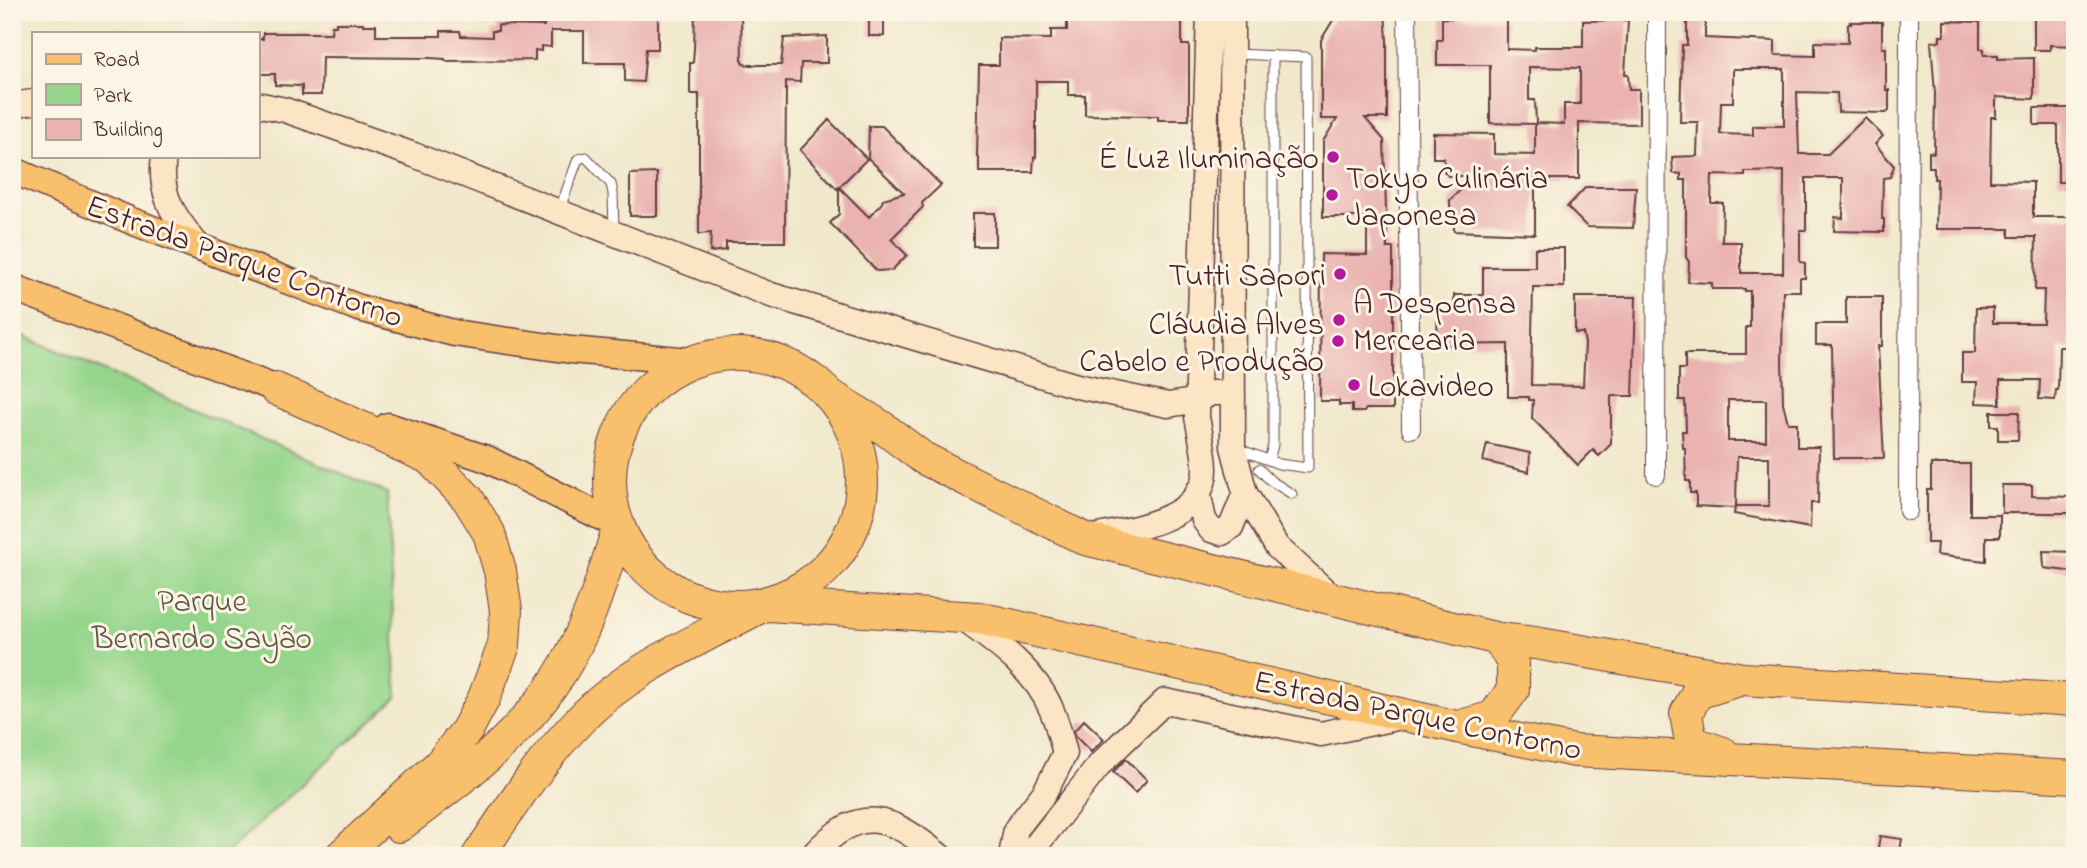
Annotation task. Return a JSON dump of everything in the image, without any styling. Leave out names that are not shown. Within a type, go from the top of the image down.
[{"type":"highway","points":[[360,856],[476,768],[522,725],[559,677],[593,607],[618,527],[609,476],[620,428],[648,387],[690,361],[727,352],[764,355],[802,371],[833,397],[882,427],[923,458],[1085,539],[1499,639],[1743,679],[2075,700]]},
{"type":"highway","points":[[276,390],[429,458],[468,499],[488,533],[500,571],[506,611],[504,646],[484,698],[467,730],[439,765],[341,856]]},
{"type":"highway","points":[[478,856],[534,771],[582,718],[635,676],[824,574],[858,520],[862,455],[833,397]]},
{"type":"highway","name":"Estrada Parque Contorno","points":[[618,527],[652,576],[702,604],[979,618],[1457,727],[1575,751],[2075,778]]},
{"type":"highway","points":[[1457,727],[1493,717],[1513,690],[1513,663],[1499,639]]},
{"type":"highway","points":[[1743,679],[1697,693],[1686,714],[1692,742],[1744,759]]},
{"type":"main road","name":"Estrada Parque Contorno","points":[[12,170],[359,308],[454,333],[571,350],[690,361]]},
{"type":"main road","points":[[12,287],[276,390],[487,459],[618,527]]},
{"type":"street","points":[[1209,12],[1220,55],[1233,447],[1277,547],[1332,598]]},
{"type":"street","points":[[1085,539],[1167,519],[1189,505],[1205,473],[1197,417],[1220,55],[1232,12]]},
{"type":"street","points":[[1407,12],[1410,429]]},
{"type":"street","points":[[1656,475],[1657,12]]},
{"type":"street","points":[[1908,511],[1909,12]]},
{"type":"street","points":[[12,105],[32,102]]},
{"type":"street","points":[[259,104],[285,110],[414,155],[771,295],[1077,386],[1168,405],[1199,400],[1210,393],[1233,397]]},
{"type":"street","points":[[259,113],[325,124]]},
{"type":"street","points":[[164,158],[161,176],[171,210],[200,247]]},
{"type":"street","points":[[1198,491],[1204,520],[1211,530],[1222,533],[1231,527],[1248,479]]},
{"type":"street","points":[[958,616],[999,645],[1036,683],[1052,710],[1065,753],[1045,792],[1016,829],[1011,856]]},
{"type":"street","points":[[1020,856],[1034,848],[1101,764],[1166,701],[1321,734],[1407,715]]},
{"type":"street","points":[[812,856],[825,841],[843,828],[866,820],[887,821],[916,836],[940,856]]},
{"type":"lane","points":[[1220,55],[1306,57],[1308,468],[1274,462],[1233,447]]},
{"type":"lane","points":[[1273,55],[1274,462]]},
{"type":"lane","points":[[559,211],[578,159],[586,157],[611,184],[614,232]]},
{"type":"lane","points":[[1248,479],[1274,462]]},
{"type":"lane","points":[[1248,479],[1271,481],[1292,494]]},
{"type":"green space","name":"Parque Bernardo Sayão","points":[[12,331],[387,493],[397,697],[224,856],[12,856]]},
{"type":"building","points":[[543,12],[658,12],[658,49],[646,49],[643,82],[625,81],[625,63],[584,63],[584,31],[551,31],[551,47],[541,46],[541,51],[535,50],[535,60],[445,61],[430,58],[322,57],[321,95],[302,95],[302,86],[275,85],[275,74],[259,74],[259,39],[263,39],[263,33],[331,33],[332,26],[336,26],[336,23],[363,23],[376,25],[376,36],[441,36],[441,31],[460,31],[461,36],[492,37],[492,31],[498,31],[498,25],[544,26]]},
{"type":"building","points":[[695,12],[741,12],[742,63],[747,65],[781,65],[784,38],[827,36],[827,63],[801,63],[800,82],[786,81],[785,242],[726,242],[726,250],[710,252],[711,233],[699,234],[699,94],[690,94]]},
{"type":"building","points":[[869,12],[884,12],[884,36],[869,36]]},
{"type":"building","points":[[1067,12],[1182,12],[1182,45],[1189,45],[1189,120],[1158,120],[1158,116],[1085,115],[1085,95],[1068,95],[1068,81],[1036,81],[1036,157],[1033,172],[979,172],[979,65],[999,65],[999,38],[1051,39],[1051,30],[1067,30]]},
{"type":"building","points":[[1338,12],[1385,12],[1387,39],[1387,118],[1365,118],[1384,140],[1387,248],[1393,248],[1393,409],[1366,409],[1364,412],[1352,412],[1352,405],[1339,405],[1339,401],[1320,401],[1321,254],[1367,255],[1367,217],[1323,217],[1323,141],[1337,119],[1321,119],[1321,40]]},
{"type":"building","points":[[2034,15],[2075,15],[2075,46],[2050,45],[2050,50],[2034,50]]},
{"type":"building","points":[[1442,18],[1507,19],[1507,49],[1583,47],[1583,21],[1628,20],[1625,74],[1628,74],[1629,89],[1639,89],[1639,124],[1579,123],[1579,179],[1539,179],[1535,175],[1535,234],[1454,231],[1454,212],[1450,208],[1450,200],[1475,176],[1448,176],[1444,171],[1444,158],[1433,158],[1433,133],[1494,134],[1494,154],[1535,155],[1535,124],[1490,123],[1490,65],[1437,65],[1437,40],[1442,40]],"holes":[[[1529,67],[1580,68],[1580,104],[1564,104],[1564,124],[1536,123],[1535,100],[1529,100]]]},
{"type":"building","points":[[1687,21],[1705,21],[1705,38],[1775,41],[1775,55],[1815,56],[1815,42],[1848,43],[1850,22],[1882,22],[1889,111],[1838,112],[1837,93],[1797,92],[1799,154],[1828,154],[1865,118],[1883,136],[1875,144],[1894,166],[1890,177],[1883,178],[1884,232],[1834,231],[1835,217],[1843,218],[1843,178],[1806,178],[1806,230],[1800,230],[1800,262],[1805,263],[1805,278],[1800,278],[1800,291],[1783,291],[1782,360],[1783,403],[1788,423],[1797,423],[1797,447],[1819,447],[1818,503],[1811,503],[1810,528],[1734,514],[1735,508],[1696,506],[1696,493],[1690,493],[1690,481],[1686,481],[1682,431],[1686,431],[1685,400],[1679,400],[1679,369],[1685,369],[1685,354],[1746,354],[1746,327],[1750,327],[1750,291],[1712,289],[1712,283],[1688,282],[1686,180],[1681,180],[1681,174],[1673,173],[1672,157],[1697,156],[1698,122],[1680,122],[1682,45],[1687,45]],"holes":[[[1733,69],[1784,69],[1784,126],[1753,126],[1753,135],[1720,134],[1721,102],[1733,102]],[[1784,171],[1783,273],[1741,273],[1741,242],[1722,242],[1723,203],[1711,203],[1712,175],[1745,176],[1745,172]],[[1728,400],[1766,400],[1766,441],[1728,441]],[[1737,457],[1769,457],[1769,506],[1736,506]]]},
{"type":"building","points":[[1944,21],[1980,22],[1980,49],[1984,49],[1984,55],[1998,55],[1998,59],[2034,58],[2034,99],[1996,97],[1996,117],[1991,117],[1990,181],[2033,182],[2033,217],[2075,217],[2073,333],[2070,333],[2070,347],[2059,347],[2058,390],[2055,400],[2039,399],[2040,380],[2000,380],[2000,404],[1976,403],[1977,382],[1962,382],[1962,353],[1975,353],[1976,308],[1993,308],[1993,323],[2043,323],[2044,290],[2035,290],[2036,237],[2009,237],[2009,229],[1936,229],[1937,179],[1934,179],[1934,167],[1929,167],[1929,152],[1934,153],[1935,93],[1931,42],[1940,41],[1940,36],[1944,36]]},
{"type":"building","points":[[2034,108],[2075,108],[2075,182],[2058,182],[2058,125],[2034,125]]},
{"type":"building","points":[[829,120],[867,159],[837,189],[800,150]]},
{"type":"building","points":[[869,126],[882,126],[941,185],[891,239],[907,255],[892,270],[877,271],[830,223],[839,214],[839,187],[869,217],[883,199],[904,193],[868,158]]},
{"type":"building","points":[[657,173],[657,216],[630,216],[630,174]]},
{"type":"building","points":[[1586,187],[1636,187],[1633,228],[1587,227],[1567,207]]},
{"type":"building","points":[[973,213],[995,213],[995,246],[973,246]]},
{"type":"building","points":[[1535,248],[1564,248],[1564,287],[1533,287],[1531,385],[1583,386],[1585,343],[1583,333],[1575,333],[1575,297],[1636,297],[1633,396],[1611,396],[1611,444],[1599,456],[1593,450],[1578,465],[1532,418],[1533,400],[1529,400],[1529,397],[1508,397],[1508,344],[1438,345],[1437,315],[1442,315],[1442,305],[1454,305],[1454,295],[1483,295],[1483,267],[1535,267]]},
{"type":"building","points":[[1846,297],[1882,297],[1882,346],[1878,346],[1884,458],[1834,458],[1832,345],[1816,345],[1816,324],[1846,324]]},
{"type":"building","points":[[1991,412],[2019,412],[2018,440],[1998,440],[1998,426],[1991,426]]},
{"type":"building","points":[[1487,444],[1530,453],[1529,472],[1483,461]]},
{"type":"building","points":[[1931,464],[1970,464],[1970,515],[2000,515],[2000,537],[1986,537],[1986,561],[1936,555],[1937,543],[1927,543],[1927,489],[1931,489]]},
{"type":"building","points":[[2002,485],[2032,485],[2032,496],[2075,497],[2075,513],[2002,513]]},
{"type":"building","points":[[2043,551],[2075,552],[2075,572],[2044,568]]},
{"type":"building","points":[[1084,720],[1104,739],[1091,752],[1076,737],[1074,731]]},
{"type":"building","points":[[1126,759],[1147,780],[1135,793],[1113,772]]},
{"type":"building","points":[[1880,836],[1902,839],[1899,856],[1877,853]]},
{"type":"place","name":"É Luz Iluminação","points":[[1333,157]]},
{"type":"place","name":"Tokyo Culinária Japonesa","points":[[1332,195]]},
{"type":"place","name":"Tutti Sapori","points":[[1340,274]]},
{"type":"place","name":"A Despensa Mercearia","points":[[1339,320]]},
{"type":"place","name":"Cláudia Alves Cabelo e Produção","points":[[1338,341]]},
{"type":"place","name":"Lokavideo","points":[[1354,385]]}]
